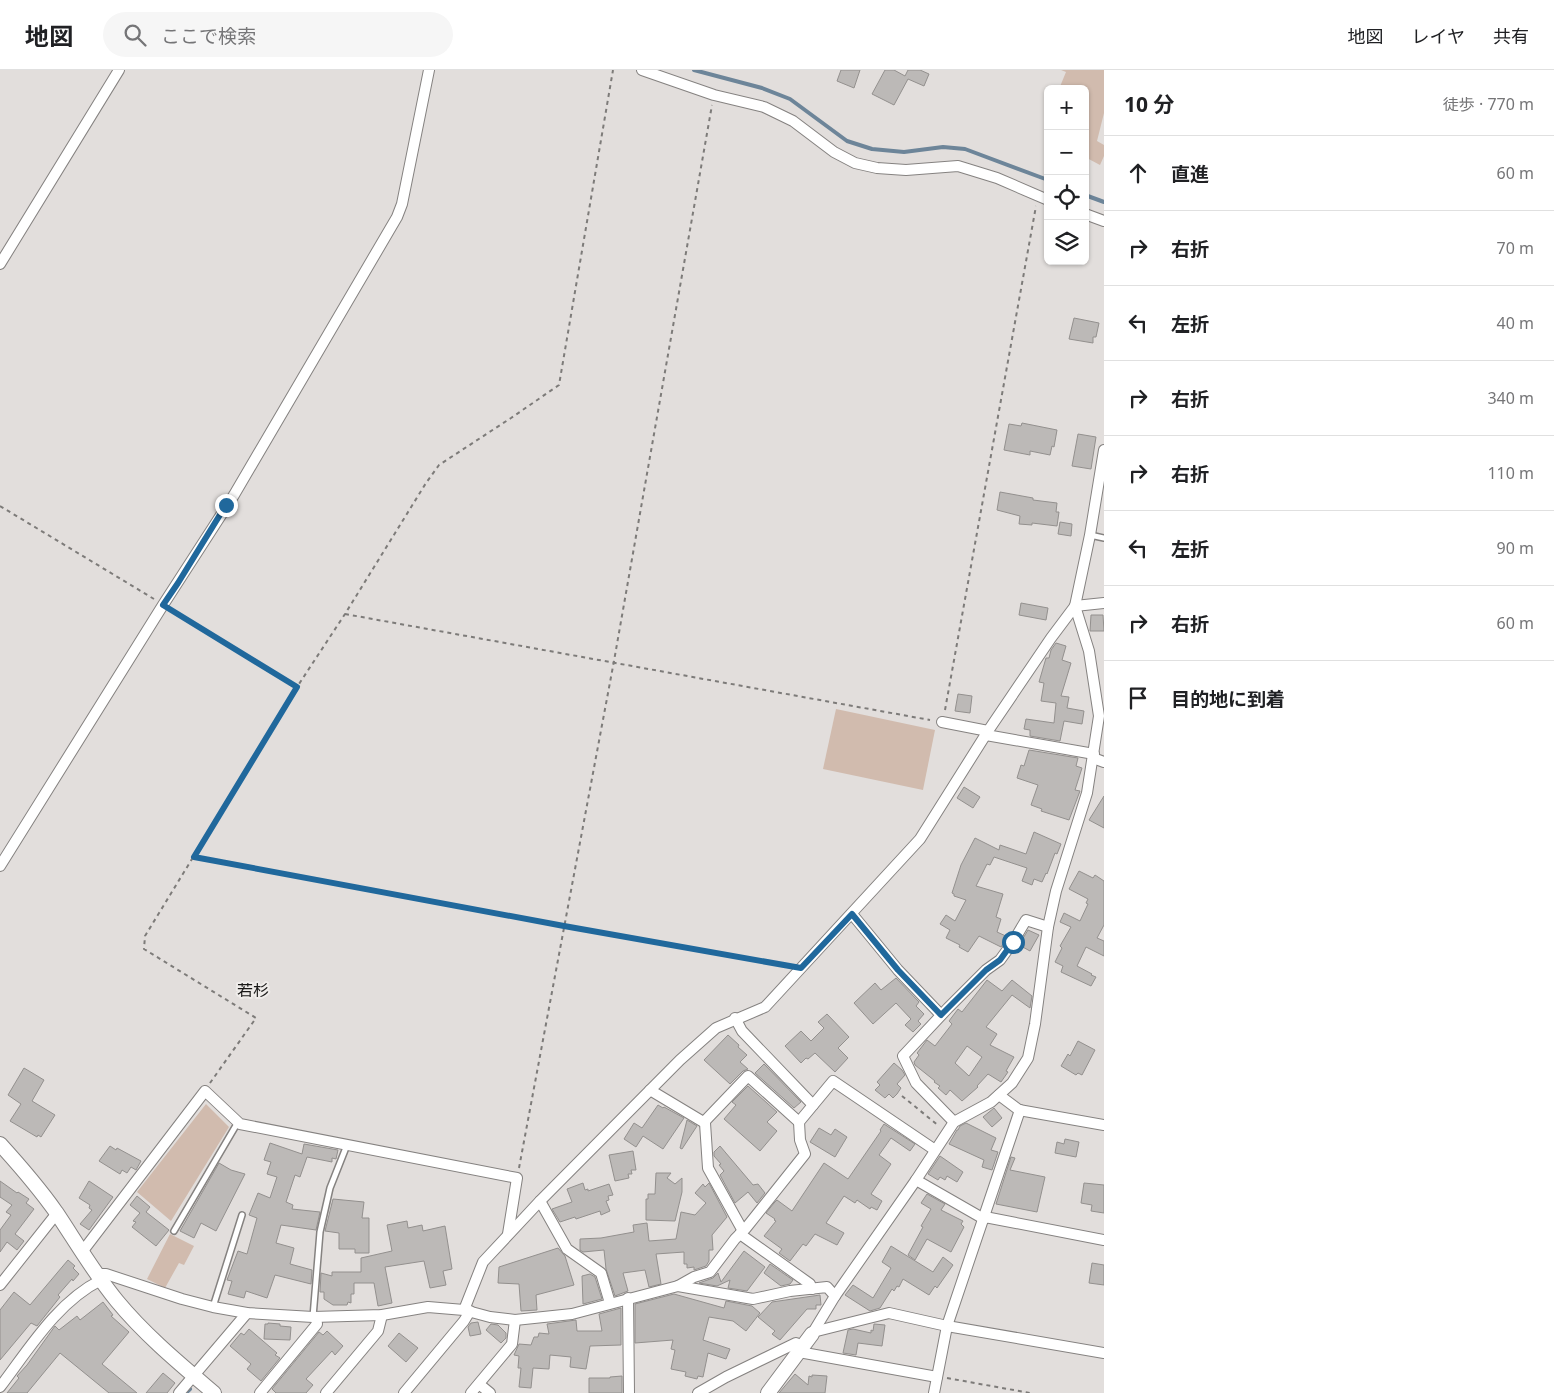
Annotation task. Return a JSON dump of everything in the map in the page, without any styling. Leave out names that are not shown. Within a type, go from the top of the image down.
[{"type":"street","points":[[0,264],[120,70]]},
{"type":"street","points":[[0,866],[234,495],[397,218],[402,204],[429,70]]},
{"type":"street","points":[[642,70],[714,95],[764,107],[793,122],[834,152],[855,163],[877,168],[906,170],[958,166],[997,178],[1043,198]]},
{"type":"street","points":[[1089,215],[1104,221]]},
{"type":"street","points":[[404,1393],[464,1321],[483,1262],[508,1234],[650,1090],[716,1028],[735,1018],[764,1007],[920,839],[987,733],[1051,638],[1075,606],[1090,535],[1104,450]]},
{"type":"street","points":[[1075,606],[1104,603]]},
{"type":"street","points":[[768,1393],[813,1333],[954,1122],[991,1102],[1012,1083],[1028,1058],[1035,1024],[1048,927],[1056,891],[1087,793],[1099,716],[1088,651],[1075,606]]},
{"type":"street","points":[[942,722],[1093,756],[1104,762]]},
{"type":"street","points":[[852,914],[898,970],[941,1015]]},
{"type":"street","points":[[954,1122],[916,1083],[903,1056],[986,970],[1000,960],[1026,920],[1048,927]]},
{"type":"street","points":[[735,1018],[742,1031],[813,1105]]},
{"type":"street","points":[[704,1122],[748,1076],[799,1122]]},
{"type":"street","points":[[0,1386],[50,1322],[98,1277],[106,1274],[213,1307],[247,1313],[315,1317],[382,1315],[428,1307],[467,1311],[490,1317],[515,1320],[572,1314],[678,1286],[694,1277],[710,1272],[805,1154],[800,1140],[799,1122],[833,1081],[935,1150]]},
{"type":"street","points":[[650,1090],[704,1122],[706,1125],[708,1168],[742,1233],[810,1284],[812,1289]]},
{"type":"street","points":[[82,1252],[205,1091],[240,1124],[517,1178],[508,1234]]},
{"type":"street","points":[[999,1095],[1020,1110],[1104,1125]]},
{"type":"street","points":[[934,1393],[947,1326],[1020,1110]]},
{"type":"street","points":[[0,1144],[31,1178],[57,1213],[98,1277],[140,1326],[214,1393]]},
{"type":"street","points":[[916,1180],[984,1218],[1104,1240]]},
{"type":"street","points":[[540,1201],[567,1249],[601,1273],[610,1303]]},
{"type":"street","points":[[0,1285],[57,1213]]},
{"type":"street","points":[[678,1286],[753,1300],[790,1291],[827,1287],[836,1296]]},
{"type":"street","points":[[628,1298],[629,1393]]},
{"type":"street","points":[[179,1393],[247,1313]]},
{"type":"street","points":[[813,1333],[889,1313],[947,1326],[1104,1353]]},
{"type":"street","points":[[326,1393],[378,1330],[382,1315]]},
{"type":"street","points":[[260,1393],[317,1324],[315,1317]]},
{"type":"street","points":[[472,1393],[512,1344],[515,1320]]},
{"type":"street","points":[[706,1392],[726,1377],[796,1344],[801,1349],[937,1376]]},
{"type":"street","points":[[479,1384],[490,1393]]},
{"type":"lane","points":[[1090,535],[1104,538]]},
{"type":"lane","points":[[174,1231],[238,1122]]},
{"type":"lane","points":[[315,1317],[320,1232],[330,1188],[348,1144]]},
{"type":"lane","points":[[213,1307],[242,1215]]},
{"type":"path","points":[[205,1091],[256,1018],[144,949],[145,936],[297,687],[439,465],[511,418],[558,384],[613,70]]},
{"type":"path","points":[[517,1178],[614,662],[714,95]]},
{"type":"path","points":[[345,614],[942,722],[1043,198]]},
{"type":"path","points":[[0,506],[297,687]]},
{"type":"path","points":[[194,857],[801,968]]},
{"type":"path","points":[[902,1096],[947,1132]]},
{"type":"path","points":[[937,1376],[1030,1393]]},
{"type":"shaded area","points":[[1061,70],[1104,70],[1104,113],[1097,141],[1104,145],[1104,156],[1100,165],[1089,159],[1089,85],[1061,85],[1066,72]]},
{"type":"shaded area","points":[[836,709],[935,730],[923,790],[823,769]]},
{"type":"shaded area","points":[[206,1104],[229,1127],[171,1221],[137,1192]]},
{"type":"shaded area","points":[[170,1234],[194,1246],[184,1265],[179,1263],[165,1288],[147,1279]]},
{"type":"building","points":[[841,70],[860,70],[854,88],[837,81]]},
{"type":"building","points":[[885,70],[894,70],[905,76],[908,70],[920,70],[929,74],[924,86],[908,79],[894,105],[872,94]]},
{"type":"building","points":[[1074,318],[1099,323],[1096,337],[1093,337],[1093,343],[1069,339]]},
{"type":"building","points":[[1022,423],[1057,430],[1054,447],[1052,446],[1050,455],[1030,451],[1030,455],[1004,450],[1009,424],[1021,426]]},
{"type":"building","points":[[1078,434],[1096,437],[1091,469],[1072,466]]},
{"type":"building","points":[[1000,492],[1033,498],[1033,500],[1057,503],[1056,512],[1059,512],[1057,526],[1032,523],[1032,525],[1019,524],[1020,516],[997,510]]},
{"type":"building","points":[[1060,522],[1072,524],[1071,536],[1058,534]]},
{"type":"building","points":[[1021,603],[1048,608],[1046,620],[1019,615]]},
{"type":"building","points":[[1091,615],[1103,615],[1104,631],[1090,631]]},
{"type":"building","points":[[1056,643],[1066,646],[1062,660],[1071,663],[1061,696],[1069,697],[1067,708],[1084,711],[1082,724],[1064,721],[1060,741],[1030,736],[1030,730],[1024,729],[1026,719],[1054,723],[1056,703],[1041,701],[1044,683],[1039,682],[1046,658],[1049,658],[1051,650]]},
{"type":"building","points":[[958,694],[972,696],[970,713],[955,711]]},
{"type":"building","points":[[1029,750],[1078,758],[1076,766],[1082,768],[1075,790],[1080,791],[1069,820],[1041,811],[1042,809],[1031,805],[1038,785],[1017,778],[1021,765],[1024,766]]},
{"type":"building","points":[[964,787],[980,797],[973,808],[957,798]]},
{"type":"building","points":[[1104,796],[1104,828],[1089,820]]},
{"type":"building","points":[[1034,832],[1061,844],[1042,882],[1034,879],[1032,885],[1022,881],[1027,868],[994,857],[990,865],[987,864],[976,886],[1003,894],[996,917],[1001,919],[997,932],[1008,937],[1001,947],[979,936],[968,952],[959,947],[960,945],[946,938],[950,930],[940,924],[946,915],[955,921],[966,900],[954,896],[952,893],[961,865],[975,838],[999,850],[1000,845],[1026,854]]},
{"type":"building","points":[[1079,871],[1093,878],[1095,875],[1104,881],[1104,925],[1097,938],[1104,941],[1104,956],[1086,947],[1077,966],[1096,977],[1091,986],[1061,972],[1063,966],[1055,962],[1062,948],[1060,946],[1071,927],[1060,922],[1064,913],[1080,921],[1088,904],[1086,903],[1088,899],[1069,889]]},
{"type":"building","points":[[1028,930],[1039,935],[1030,951],[1019,945]]},
{"type":"building","points":[[896,978],[919,1002],[916,1006],[924,1014],[918,1021],[921,1024],[913,1032],[905,1025],[911,1019],[896,1003],[873,1024],[854,1003],[875,983],[881,990]]},
{"type":"building","points":[[987,980],[1002,991],[1012,980],[1032,996],[1030,1008],[1012,995],[986,1027],[997,1034],[990,1045],[1014,1057],[1006,1071],[1008,1072],[1001,1082],[988,1074],[978,1087],[962,1101],[950,1090],[946,1095],[938,1088],[940,1086],[915,1065],[914,1062],[919,1055],[917,1053],[927,1040],[935,1046],[952,1024],[949,1021],[958,1009],[962,1012]],"holes":[[[967,1046],[982,1057],[969,1076],[955,1063]]]},
{"type":"building","points":[[827,1014],[849,1037],[838,1048],[848,1058],[835,1072],[815,1053],[801,1063],[785,1046],[801,1031],[811,1041],[824,1028],[818,1022]]},
{"type":"building","points":[[728,1035],[747,1055],[740,1062],[748,1069],[743,1071],[730,1084],[704,1060]]},
{"type":"building","points":[[1078,1041],[1095,1050],[1082,1075],[1078,1073],[1076,1075],[1061,1066],[1068,1054],[1070,1056]]},
{"type":"building","points":[[894,1063],[905,1075],[897,1084],[901,1088],[897,1094],[893,1098],[889,1094],[885,1098],[875,1090],[880,1085],[877,1082]]},
{"type":"building","points":[[764,1064],[801,1102],[794,1108],[755,1073]]},
{"type":"building","points":[[24,1068],[44,1080],[32,1101],[55,1115],[41,1137],[38,1135],[37,1137],[10,1121],[21,1104],[8,1095]]},
{"type":"building","points":[[748,1086],[777,1112],[767,1122],[777,1131],[760,1151],[724,1119],[736,1105],[732,1102]]},
{"type":"building","points":[[658,1105],[684,1118],[663,1149],[643,1136],[636,1147],[624,1139],[634,1123],[642,1128]]},
{"type":"building","points":[[994,1108],[1002,1118],[992,1127],[983,1117]]},
{"type":"building","points":[[687,1120],[697,1126],[682,1149],[680,1148]]},
{"type":"building","points":[[966,1123],[996,1138],[991,1150],[998,1152],[992,1170],[982,1167],[984,1160],[949,1144],[960,1126]]},
{"type":"building","points":[[884,1124],[915,1144],[910,1151],[891,1138],[879,1155],[891,1164],[871,1194],[882,1201],[877,1210],[871,1207],[870,1209],[857,1200],[855,1203],[844,1196],[826,1223],[844,1233],[837,1245],[815,1234],[806,1246],[803,1244],[790,1261],[779,1253],[782,1249],[764,1236],[776,1221],[766,1213],[774,1203],[777,1200],[792,1211],[824,1163],[848,1179]]},
{"type":"building","points":[[819,1128],[831,1135],[835,1129],[847,1137],[835,1157],[810,1142]]},
{"type":"building","points":[[1065,1139],[1079,1142],[1076,1157],[1055,1153],[1057,1142],[1064,1144]]},
{"type":"building","points":[[270,1143],[302,1154],[304,1144],[338,1150],[336,1159],[332,1158],[332,1162],[307,1157],[300,1177],[295,1175],[286,1202],[293,1205],[292,1209],[320,1212],[316,1230],[281,1225],[276,1243],[294,1248],[290,1264],[312,1270],[311,1284],[275,1275],[267,1298],[246,1291],[244,1298],[228,1294],[232,1281],[227,1280],[238,1251],[247,1254],[257,1218],[249,1215],[258,1193],[270,1198],[277,1177],[267,1174],[271,1162],[264,1160]]},
{"type":"building","points":[[110,1146],[141,1161],[136,1170],[131,1167],[127,1173],[122,1170],[120,1174],[99,1161]]},
{"type":"building","points":[[720,1146],[753,1185],[758,1184],[765,1193],[757,1203],[748,1192],[735,1203],[720,1175],[724,1171],[719,1165],[721,1164],[714,1156],[714,1152]]},
{"type":"building","points":[[633,1151],[636,1170],[631,1170],[632,1174],[628,1174],[629,1178],[615,1181],[609,1155]]},
{"type":"building","points":[[940,1156],[963,1172],[957,1182],[947,1176],[945,1180],[940,1177],[938,1180],[928,1174]]},
{"type":"building","points":[[1011,1157],[1015,1158],[1010,1170],[1045,1177],[1037,1212],[996,1204]]},
{"type":"building","points":[[219,1163],[231,1170],[245,1174],[216,1231],[201,1223],[194,1238],[180,1231]]},
{"type":"building","points":[[656,1173],[671,1173],[667,1178],[675,1184],[682,1178],[682,1192],[675,1221],[646,1220],[646,1199],[648,1199],[648,1194],[655,1194]]},
{"type":"building","points":[[0,1181],[29,1199],[26,1203],[34,1209],[15,1234],[24,1241],[17,1250],[7,1242],[0,1252],[0,1230],[11,1215],[6,1212],[12,1205],[0,1197]]},
{"type":"building","points":[[89,1181],[113,1197],[89,1230],[80,1224],[92,1210],[89,1208],[90,1205],[79,1198]]},
{"type":"building","points":[[583,1183],[585,1190],[588,1189],[588,1191],[609,1184],[613,1195],[608,1196],[609,1200],[606,1201],[610,1211],[601,1215],[600,1211],[560,1222],[552,1209],[572,1202],[567,1189]]},
{"type":"building","points":[[709,1183],[727,1217],[712,1235],[713,1250],[709,1250],[709,1261],[706,1266],[694,1270],[694,1267],[687,1268],[687,1264],[684,1264],[684,1252],[656,1254],[661,1284],[649,1287],[645,1270],[623,1273],[628,1291],[615,1296],[606,1269],[604,1250],[583,1252],[580,1250],[580,1239],[601,1238],[634,1232],[633,1225],[647,1223],[649,1241],[676,1239],[681,1212],[695,1215],[706,1203],[695,1193],[703,1184],[705,1187]]},
{"type":"building","points":[[1084,1183],[1104,1185],[1104,1213],[1091,1211],[1092,1205],[1081,1203]]},
{"type":"building","points":[[927,1194],[945,1204],[941,1210],[963,1221],[961,1224],[964,1227],[951,1252],[927,1239],[915,1260],[908,1255],[931,1209],[921,1203]]},
{"type":"building","points":[[137,1196],[150,1207],[146,1212],[169,1230],[156,1246],[132,1227],[136,1222],[133,1221],[140,1213],[130,1205]]},
{"type":"building","points":[[333,1199],[364,1202],[362,1218],[369,1218],[369,1253],[355,1253],[355,1249],[339,1249],[339,1233],[325,1231]]},
{"type":"building","points":[[407,1221],[408,1228],[422,1225],[423,1231],[445,1226],[452,1269],[443,1271],[446,1285],[430,1288],[424,1261],[385,1267],[392,1303],[378,1306],[374,1283],[354,1283],[354,1294],[351,1294],[351,1303],[348,1302],[347,1305],[333,1305],[324,1299],[324,1292],[320,1292],[321,1273],[332,1276],[332,1272],[361,1272],[361,1258],[392,1251],[387,1225]]},
{"type":"building","points":[[891,1246],[933,1272],[943,1257],[953,1265],[937,1288],[935,1286],[929,1295],[903,1279],[899,1287],[897,1286],[894,1291],[892,1289],[880,1308],[870,1311],[845,1295],[853,1285],[873,1298],[891,1268],[882,1262]]},
{"type":"building","points":[[558,1248],[565,1256],[574,1285],[536,1295],[537,1310],[521,1311],[519,1284],[498,1283],[499,1267]]},
{"type":"building","points":[[744,1251],[765,1267],[747,1291],[728,1288],[730,1280],[717,1286],[699,1283],[713,1278],[718,1273],[721,1282]]},
{"type":"building","points":[[68,1260],[75,1266],[73,1268],[79,1274],[58,1295],[60,1297],[37,1326],[31,1323],[0,1360],[0,1310],[14,1292],[30,1305]]},
{"type":"building","points":[[1092,1263],[1104,1265],[1104,1285],[1089,1283]]},
{"type":"building","points":[[770,1264],[793,1280],[790,1284],[781,1286],[764,1273]]},
{"type":"building","points":[[590,1274],[595,1277],[602,1299],[583,1304],[582,1276]]},
{"type":"building","points":[[674,1294],[724,1308],[726,1301],[752,1306],[760,1313],[746,1331],[733,1321],[709,1317],[703,1340],[730,1349],[726,1359],[708,1353],[703,1377],[698,1376],[697,1379],[685,1376],[686,1372],[671,1369],[675,1350],[671,1349],[673,1340],[635,1343],[635,1304]]},
{"type":"building","points":[[820,1295],[821,1305],[816,1305],[816,1309],[807,1309],[780,1340],[772,1334],[775,1331],[758,1317],[772,1302]]},
{"type":"building","points":[[103,1302],[113,1315],[111,1316],[129,1332],[102,1364],[137,1393],[109,1393],[60,1353],[27,1393],[7,1393],[19,1378],[17,1376],[55,1326],[59,1330],[77,1316],[80,1320]]},
{"type":"building","points":[[621,1308],[621,1345],[590,1346],[586,1369],[570,1367],[571,1357],[550,1355],[549,1369],[533,1368],[531,1388],[519,1387],[521,1368],[518,1368],[519,1356],[514,1355],[519,1344],[531,1345],[534,1337],[538,1337],[539,1333],[549,1334],[547,1324],[576,1320],[577,1331],[602,1331],[599,1314]]},
{"type":"building","points":[[478,1322],[481,1334],[470,1336],[468,1327],[471,1323]]},
{"type":"building","points":[[265,1324],[291,1327],[290,1340],[264,1339]]},
{"type":"building","points":[[491,1324],[498,1325],[506,1333],[506,1338],[501,1343],[486,1330]]},
{"type":"building","points":[[874,1324],[885,1325],[882,1346],[858,1343],[856,1355],[843,1353],[848,1330],[853,1329],[871,1333]]},
{"type":"building","points":[[249,1329],[277,1353],[275,1355],[280,1358],[261,1381],[247,1369],[251,1364],[230,1346],[241,1333],[244,1335]]},
{"type":"building","points":[[327,1331],[343,1346],[335,1355],[332,1351],[306,1379],[313,1385],[306,1393],[276,1393],[272,1389],[319,1332],[323,1335]]},
{"type":"building","points":[[399,1333],[418,1348],[406,1362],[388,1346]]},
{"type":"building","points":[[163,1373],[175,1383],[167,1393],[146,1393]]},
{"type":"building","points":[[795,1374],[808,1385],[809,1376],[827,1376],[825,1393],[779,1393]]},
{"type":"building","points":[[622,1376],[622,1393],[589,1393],[589,1378]]},
{"type":"waterway","points":[[694,70],[762,88],[790,99],[847,141],[872,149],[904,152],[943,147],[965,149],[1044,179]]},
{"type":"waterway","points":[[1089,196],[1104,202]]},
{"type":"waterway","points":[[186,1393],[190,1389]]},
{"type":"district","name":"若杉","points":[[253,990]]},
{"type":"route","points":[[226,505],[163,605],[297,687],[194,857],[801,968],[852,914],[898,970],[941,1015],[986,970],[1000,960],[1013,942]]}]
